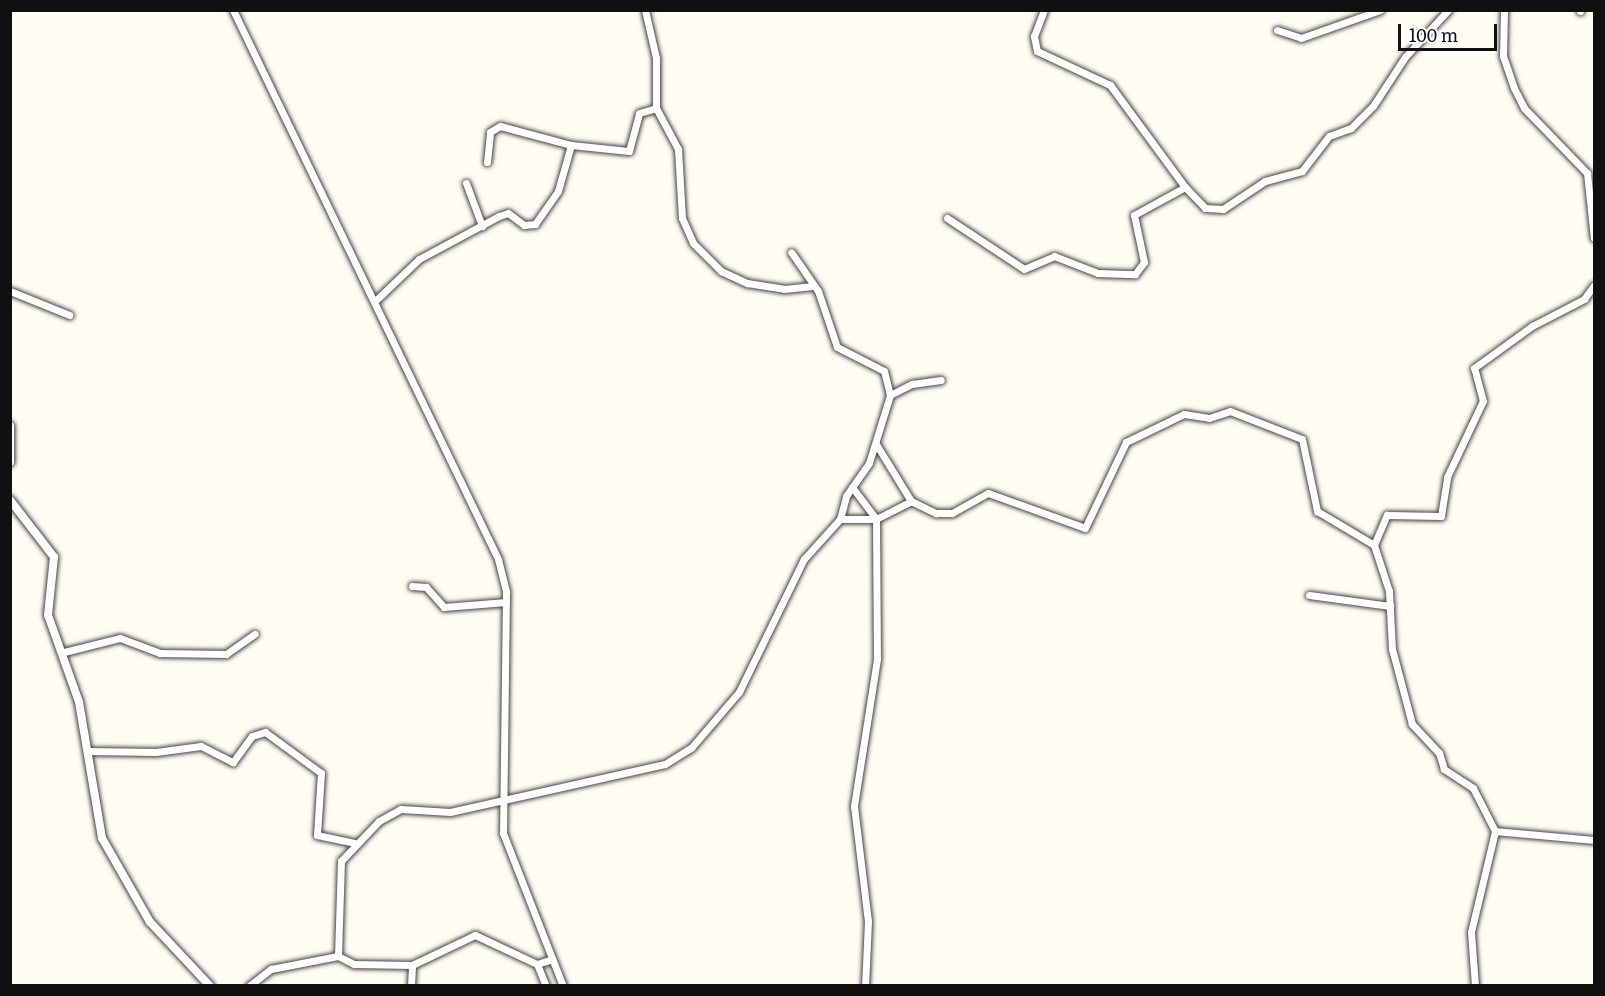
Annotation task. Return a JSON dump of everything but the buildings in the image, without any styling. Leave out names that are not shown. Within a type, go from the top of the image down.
[{"type":"street","points":[[233,10],[498,560],[506,602],[502,801],[512,864],[563,986]]},
{"type":"street","points":[[645,10],[656,58],[656,108],[680,156],[682,218],[693,243],[721,271],[747,283],[783,289],[813,286]]},
{"type":"street","points":[[1044,10],[1034,36],[1037,51],[1110,85],[1199,204],[1216,210],[1265,181],[1302,171],[1326,139],[1351,128],[1373,106],[1405,57],[1448,10]]},
{"type":"street","points":[[1277,30],[1297,38],[1380,10]]},
{"type":"street","points":[[1504,10],[1503,56],[1514,88],[1524,108],[1587,173],[1594,238]]},
{"type":"street","points":[[487,162],[490,132],[500,126],[571,145],[628,151],[639,113],[656,108]]},
{"type":"street","points":[[375,301],[419,260],[504,213],[524,225],[535,224],[558,191],[571,145]]},
{"type":"street","points":[[466,183],[482,226]]},
{"type":"street","points":[[947,218],[1024,269],[1054,256],[1098,273],[1132,275],[1144,262],[1132,217],[1185,187]]},
{"type":"street","points":[[338,956],[339,870],[354,843],[401,809],[450,812],[665,764],[692,748],[755,669],[804,559],[840,519],[852,487],[876,444],[890,395],[884,371],[840,350],[813,286],[791,252]]},
{"type":"street","points":[[1475,986],[1471,932],[1495,831],[1473,788],[1444,769],[1439,753],[1412,724],[1392,649],[1390,606],[1374,544],[1387,515],[1441,516],[1447,477],[1483,401],[1474,368],[1532,326],[1584,299],[1594,285]]},
{"type":"street","points":[[10,291],[69,315]]},
{"type":"street","points":[[890,395],[912,384],[941,380]]},
{"type":"street","points":[[876,444],[911,501],[943,514],[994,494],[1085,528],[1126,442],[1184,414],[1209,418],[1230,411],[1302,439],[1317,511],[1374,544]]},
{"type":"street","points":[[10,426],[10,462]]},
{"type":"street","points":[[852,487],[876,519],[878,659],[854,806],[868,921],[864,986]]},
{"type":"street","points":[[10,500],[51,547],[56,568],[48,615],[64,652],[87,751],[102,838],[120,876],[150,922],[210,986]]},
{"type":"street","points":[[840,519],[876,519],[911,501]]},
{"type":"street","points":[[412,586],[426,587],[444,607],[506,602]]},
{"type":"street","points":[[1309,595],[1390,606]]},
{"type":"street","points":[[64,652],[120,638],[160,653],[226,654],[255,634]]},
{"type":"street","points":[[87,751],[156,752],[201,746],[233,762],[252,736],[265,732],[321,773],[317,835],[354,843]]},
{"type":"street","points":[[1495,831],[1594,840]]},
{"type":"street","points":[[249,986],[271,969],[338,956],[354,964],[412,965],[475,935],[537,964],[546,986]]},
{"type":"street","points":[[537,964],[552,959]]},
{"type":"street","points":[[411,986],[412,965]]}]
